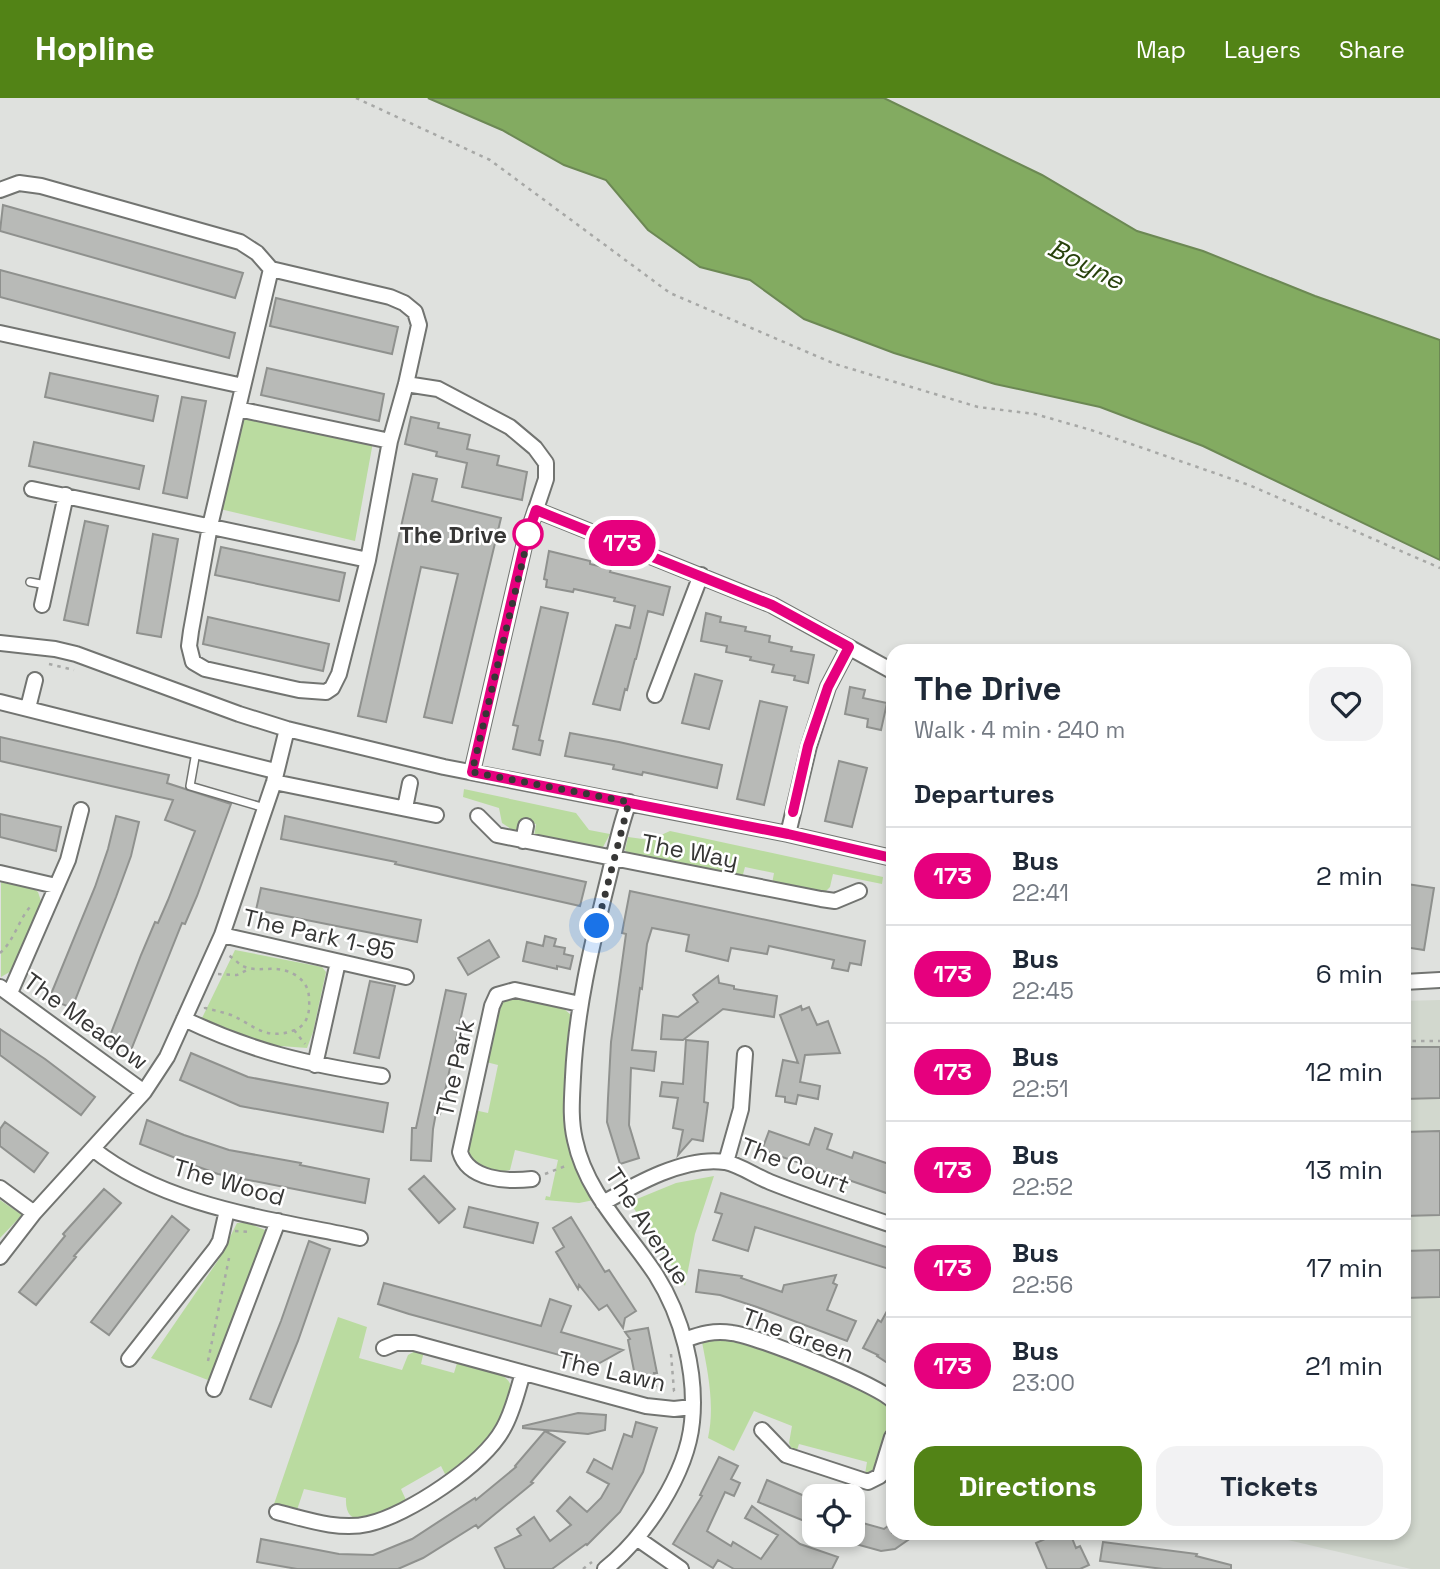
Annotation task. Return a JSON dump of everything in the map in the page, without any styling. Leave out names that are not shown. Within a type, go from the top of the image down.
[{"type":"street","points":[[0,190],[19,183],[41,186],[240,242],[257,253],[271,269],[390,296],[415,312],[419,325],[390,441],[368,560],[339,674],[332,688],[326,692],[299,691],[205,669],[193,662],[190,655],[191,631],[210,526],[271,269]]},
{"type":"street","points":[[0,333],[243,386]]},
{"type":"street","points":[[406,384],[438,389],[510,427],[535,448],[546,463],[546,479],[525,542],[472,772]]},
{"type":"street","points":[[237,410],[390,441]]},
{"type":"street","points":[[32,489],[368,560]]},
{"type":"street","points":[[42,605],[66,495]]},
{"type":"street","points":[[536,510],[772,605],[886,668]]},
{"type":"street","points":[[655,695],[701,575]]},
{"type":"street","points":[[0,643],[76,654],[287,729],[472,772],[788,834],[886,857]]},
{"type":"street","points":[[788,834],[808,746],[828,687],[849,647]]},
{"type":"street","points":[[28,708],[35,680]]},
{"type":"street","points":[[0,702],[196,752],[274,777],[436,815]]},
{"type":"street","points":[[0,1257],[34,1213],[144,1092],[167,1057],[222,935],[265,808],[287,729]]},
{"type":"street","points":[[405,808],[410,783]]},
{"type":"street","name":"The Avenue","points":[[602,1562],[638,1539],[658,1508],[680,1463],[690,1434],[692,1407],[692,1384],[684,1340],[666,1292],[603,1203],[581,1160],[575,1141],[572,1112],[573,1066],[580,1004],[588,961],[629,802]]},
{"type":"street","points":[[5,990],[55,890],[70,854],[81,810]]},
{"type":"street","name":"The Way","points":[[478,816],[496,835],[524,833],[614,859],[835,901],[859,891]]},
{"type":"street","points":[[0,873],[55,890]]},
{"type":"street","name":"The Park 1-95","points":[[222,935],[406,977]]},
{"type":"street","points":[[315,1065],[338,962]]},
{"type":"street","points":[[1411,982],[1440,980]]},
{"type":"street","name":"The Meadow","points":[[5,990],[144,1092]]},
{"type":"street","name":"The Park","points":[[532,1179],[515,1181],[475,1173],[463,1162],[460,1152],[492,1006],[497,995],[515,990],[580,1004]]},
{"type":"street","points":[[184,1019],[267,1053],[315,1065],[382,1076]]},
{"type":"street","points":[[726,1163],[741,1108],[746,1054]]},
{"type":"street","name":"The Wood","points":[[93,1149],[134,1176],[228,1210],[360,1238]]},
{"type":"street","name":"The Court","points":[[603,1203],[640,1182],[667,1171],[696,1164],[726,1163],[767,1181],[886,1223]]},
{"type":"street","points":[[0,1188],[34,1213]]},
{"type":"street","points":[[129,1359],[216,1248],[228,1210]]},
{"type":"street","points":[[214,1389],[278,1221]]},
{"type":"street","name":"The Green","points":[[684,1340],[707,1332],[733,1333],[833,1370],[886,1395]]},
{"type":"street","name":"The Lawn","points":[[384,1348],[396,1343],[414,1343],[646,1406],[674,1409],[692,1407]]},
{"type":"street","name":"The Lawn","points":[[277,1512],[318,1522],[367,1525],[387,1518],[430,1494],[461,1474],[503,1431],[513,1409],[523,1373]]},
{"type":"street","points":[[762,1430],[786,1455],[868,1482],[880,1476],[886,1456]]},
{"type":"street","points":[[638,1539],[681,1569]]},
{"type":"lane","points":[[30,582],[46,585]]},
{"type":"lane","points":[[196,752],[190,786],[265,808]]},
{"type":"path","points":[[356,98],[490,160],[670,293],[835,365],[978,407],[1035,414],[1091,430],[1249,485],[1440,568]]},
{"type":"path","points":[[0,953],[10,943],[21,918],[36,900],[55,890]]},
{"type":"path","points":[[209,997],[205,1009],[232,1016],[256,1030],[282,1035],[301,1027],[307,1018],[309,992],[295,975],[273,967],[243,967],[226,954],[218,974],[237,975],[251,968]]},
{"type":"path","points":[[294,1030],[307,1048]]},
{"type":"path","points":[[1411,1041],[1440,1041]]},
{"type":"path","points":[[532,1179],[581,1160]]},
{"type":"path","points":[[208,1362],[229,1255]]},
{"type":"path","points":[[670,1349],[674,1391],[681,1396]]},
{"type":"path","points":[[583,1569],[602,1562]]},
{"type":"shaded area","points":[[241,417],[373,442],[355,541],[220,509]]},
{"type":"shaded area","points":[[464,789],[576,813],[589,830],[610,834],[603,847],[597,850],[534,837],[536,824],[519,821],[517,833],[502,823],[499,808],[463,797]]},
{"type":"shaded area","points":[[670,831],[883,877],[882,884],[833,874],[830,887],[824,893],[772,884],[774,873],[745,867],[742,878],[628,854],[625,850],[628,837],[650,840]]},
{"type":"shaded area","points":[[1,882],[34,889],[41,901],[13,970],[1,977]]},
{"type":"shaded area","points":[[235,950],[322,967],[326,972],[307,1048],[267,1045],[202,1018]]},
{"type":"shaded area","points":[[515,996],[563,1008],[571,1015],[565,1077],[566,1125],[572,1156],[594,1200],[579,1203],[545,1200],[546,1196],[550,1197],[558,1160],[515,1150],[510,1170],[494,1171],[479,1166],[470,1159],[468,1147],[474,1110],[488,1113],[498,1065],[486,1062],[499,1003]]},
{"type":"shaded area","points":[[1440,1000],[1440,1569],[1411,1569],[1288,1540],[1411,1540],[1411,1001]]},
{"type":"shaded area","points":[[714,1176],[695,1234],[685,1286],[631,1204],[632,1201],[676,1183]]},
{"type":"shaded area","points":[[0,1200],[22,1215],[0,1238]]},
{"type":"shaded area","points":[[237,1223],[248,1223],[265,1230],[250,1284],[213,1382],[151,1358],[219,1259]]},
{"type":"shaded area","points":[[338,1317],[367,1327],[359,1358],[402,1370],[408,1355],[417,1350],[424,1351],[421,1364],[454,1373],[457,1363],[489,1370],[504,1377],[512,1389],[495,1427],[468,1458],[446,1476],[441,1466],[401,1489],[406,1500],[368,1518],[352,1517],[347,1510],[346,1498],[304,1489],[297,1510],[273,1507]]},
{"type":"shaded area","points":[[710,1339],[731,1339],[750,1343],[877,1395],[886,1402],[886,1432],[874,1471],[865,1474],[867,1462],[799,1444],[796,1453],[793,1452],[789,1443],[792,1426],[754,1411],[734,1451],[708,1438],[711,1402],[702,1342]]},
{"type":"water","name":"Boyne","points":[[428,98],[884,98],[1042,175],[1137,231],[1203,251],[1315,296],[1440,340],[1440,560],[1203,446],[1100,407],[995,384],[894,353],[804,319],[750,280],[700,267],[648,230],[606,180],[564,165],[502,130]]},
{"type":"building","points":[[3,205],[243,273],[235,298],[0,231]]},
{"type":"building","points":[[0,270],[235,333],[229,358],[0,297]]},
{"type":"building","points":[[276,298],[398,327],[392,354],[270,326]]},
{"type":"building","points":[[267,368],[384,394],[379,421],[261,395]]},
{"type":"building","points":[[50,373],[158,396],[153,421],[45,397]]},
{"type":"building","points":[[182,397],[206,401],[187,498],[163,493]]},
{"type":"building","points":[[411,417],[439,423],[438,428],[470,435],[467,449],[499,456],[497,465],[527,472],[522,500],[462,487],[467,463],[436,456],[437,452],[405,444]]},
{"type":"building","points":[[34,442],[144,466],[139,489],[29,466]]},
{"type":"building","points":[[413,474],[437,479],[432,501],[501,518],[452,723],[424,717],[458,574],[421,567],[386,722],[358,716]]},
{"type":"building","points":[[85,521],[108,526],[88,625],[64,620]]},
{"type":"building","points":[[153,534],[178,539],[161,637],[137,633]]},
{"type":"building","points":[[221,547],[345,573],[339,601],[215,575]]},
{"type":"building","points":[[549,551],[590,561],[590,564],[611,569],[610,572],[670,587],[663,615],[648,611],[620,710],[593,704],[616,625],[630,628],[635,606],[614,601],[615,598],[574,589],[573,592],[546,587],[547,580],[544,579]]},
{"type":"building","points":[[541,607],[568,613],[539,740],[543,741],[540,755],[513,749],[518,726],[513,725]]},
{"type":"building","points":[[706,613],[721,617],[720,622],[746,627],[745,631],[770,636],[769,642],[792,647],[791,651],[814,655],[808,683],[794,680],[795,676],[772,672],[774,665],[726,652],[727,646],[701,641]]},
{"type":"building","points":[[208,617],[329,644],[323,671],[203,644]]},
{"type":"building","points":[[695,674],[722,681],[709,729],[682,723]]},
{"type":"building","points":[[850,687],[865,690],[863,698],[886,703],[881,730],[867,727],[868,719],[845,714]]},
{"type":"building","points":[[760,701],[787,707],[764,805],[737,799]]},
{"type":"building","points":[[570,733],[722,765],[717,788],[643,772],[642,775],[613,769],[614,765],[565,756]]},
{"type":"building","points":[[0,737],[169,775],[167,783],[231,804],[197,896],[185,924],[182,923],[131,1050],[108,1041],[141,955],[155,922],[158,923],[195,831],[165,820],[173,800],[0,761]]},
{"type":"building","points":[[839,761],[867,768],[852,827],[825,821]]},
{"type":"building","points":[[0,814],[61,827],[56,851],[0,837]]},
{"type":"building","points":[[116,816],[139,822],[131,856],[72,1008],[49,999],[95,887]]},
{"type":"building","points":[[285,816],[586,882],[580,906],[395,864],[396,862],[281,839]]},
{"type":"building","points":[[1411,885],[1434,888],[1424,950],[1411,948]]},
{"type":"building","points":[[261,888],[421,920],[417,942],[256,910]]},
{"type":"building","points":[[630,891],[865,941],[861,965],[850,963],[848,971],[832,968],[834,960],[769,946],[767,954],[731,948],[728,961],[686,951],[689,935],[652,928],[647,944],[632,1050],[656,1052],[654,1071],[631,1068],[629,1125],[639,1158],[620,1164],[607,1122],[611,1042],[626,934],[622,933]]},
{"type":"building","points":[[545,936],[556,939],[554,946],[565,948],[564,954],[573,956],[570,969],[557,966],[557,969],[523,961],[527,942],[543,946]]},
{"type":"building","points":[[489,940],[499,957],[468,975],[458,958]]},
{"type":"building","points":[[718,976],[719,983],[734,986],[734,989],[777,996],[774,1017],[723,1009],[683,1040],[661,1039],[663,1015],[678,1017],[698,1002],[693,995]]},
{"type":"building","points":[[370,981],[395,986],[379,1058],[354,1053]]},
{"type":"building","points":[[446,990],[466,994],[440,1114],[436,1113],[431,1161],[411,1160],[412,1128],[416,1128]]},
{"type":"building","points":[[801,1006],[802,1010],[809,1007],[817,1025],[828,1021],[840,1053],[805,1055],[800,1082],[820,1086],[818,1099],[798,1095],[796,1104],[785,1102],[785,1097],[776,1096],[783,1060],[798,1063],[780,1015]]},
{"type":"building","points":[[0,1029],[95,1097],[81,1115],[0,1055]]},
{"type":"building","points":[[686,1040],[708,1042],[704,1102],[708,1103],[703,1141],[692,1139],[678,1155],[683,1130],[673,1128],[678,1098],[660,1096],[662,1082],[683,1084]]},
{"type":"building","points":[[1411,1047],[1440,1047],[1440,1098],[1411,1099]]},
{"type":"building","points":[[191,1053],[248,1077],[388,1103],[383,1132],[240,1106],[180,1080]]},
{"type":"building","points":[[147,1120],[229,1150],[369,1179],[365,1203],[218,1174],[193,1165],[140,1144]]},
{"type":"building","points":[[5,1122],[48,1153],[34,1172],[0,1146],[0,1129]]},
{"type":"building","points":[[815,1128],[832,1134],[827,1149],[852,1158],[854,1152],[886,1163],[886,1193],[762,1150],[769,1131],[809,1145]]},
{"type":"building","points":[[1440,1131],[1440,1215],[1411,1216],[1411,1132]]},
{"type":"building","points":[[424,1176],[455,1209],[439,1223],[409,1189]]},
{"type":"building","points":[[104,1189],[121,1203],[74,1256],[76,1257],[36,1305],[19,1292],[65,1236],[63,1234]]},
{"type":"building","points":[[721,1193],[886,1247],[886,1268],[755,1227],[748,1251],[713,1240],[722,1214],[715,1212]]},
{"type":"building","points":[[469,1207],[538,1223],[533,1243],[464,1227]]},
{"type":"building","points":[[172,1216],[189,1230],[109,1335],[91,1322]]},
{"type":"building","points":[[571,1217],[605,1272],[609,1270],[636,1311],[625,1318],[623,1328],[607,1305],[599,1310],[579,1285],[578,1289],[556,1252],[564,1247],[553,1228]]},
{"type":"building","points":[[309,1241],[330,1249],[298,1341],[271,1407],[250,1399]]},
{"type":"building","points":[[1440,1250],[1440,1297],[1411,1298],[1411,1251]]},
{"type":"building","points":[[699,1270],[742,1276],[741,1278],[782,1292],[784,1285],[836,1275],[833,1283],[837,1285],[827,1310],[856,1321],[847,1341],[757,1307],[720,1295],[696,1292]]},
{"type":"building","points":[[384,1283],[541,1326],[550,1299],[571,1306],[561,1332],[623,1350],[596,1365],[409,1314],[378,1304]]},
{"type":"building","points":[[886,1313],[886,1362],[863,1348],[878,1320],[881,1322]]},
{"type":"building","points":[[648,1328],[657,1373],[654,1373],[656,1386],[643,1388],[640,1376],[635,1376],[628,1340],[630,1339],[625,1332]]},
{"type":"building","points":[[578,1413],[606,1415],[605,1430],[588,1434],[523,1428],[523,1426]]},
{"type":"building","points":[[636,1422],[657,1428],[643,1472],[620,1512],[587,1545],[552,1569],[505,1569],[495,1548],[521,1535],[517,1529],[534,1517],[550,1541],[571,1525],[557,1511],[570,1497],[587,1512],[601,1498],[609,1484],[587,1472],[594,1459],[612,1469],[624,1434],[632,1437]]},
{"type":"building","points":[[545,1431],[565,1442],[531,1482],[533,1483],[478,1528],[476,1525],[423,1558],[398,1569],[297,1569],[257,1562],[261,1539],[339,1554],[373,1555],[412,1539],[475,1498],[476,1500],[516,1467]]},
{"type":"building","points":[[719,1457],[738,1466],[731,1479],[740,1483],[734,1496],[725,1492],[707,1531],[731,1546],[733,1542],[761,1559],[778,1535],[745,1518],[752,1506],[802,1547],[838,1557],[832,1569],[734,1569],[718,1560],[713,1568],[673,1544],[702,1496],[700,1495]]},
{"type":"building","points":[[767,1480],[802,1495],[802,1520],[758,1502]]},
{"type":"building","points":[[865,1524],[886,1528],[886,1540],[908,1540],[895,1549],[881,1551],[865,1547]]},
{"type":"building","points":[[1043,1540],[1073,1540],[1076,1548],[1080,1546],[1089,1565],[1080,1569],[1047,1569],[1036,1543]]},
{"type":"building","points":[[1103,1542],[1197,1554],[1196,1556],[1231,1565],[1231,1569],[1163,1569],[1100,1561]]},
{"type":"bus line","name":"173","points":[[793,812],[808,746],[828,687],[849,647],[772,605],[536,510],[525,542],[472,772],[788,834],[886,857]]},
{"type":"place","name":"The Drive","points":[[528,534]]},
{"type":"route","points":[[528,534],[531,526],[525,542],[472,772],[629,802],[597,926]]}]
